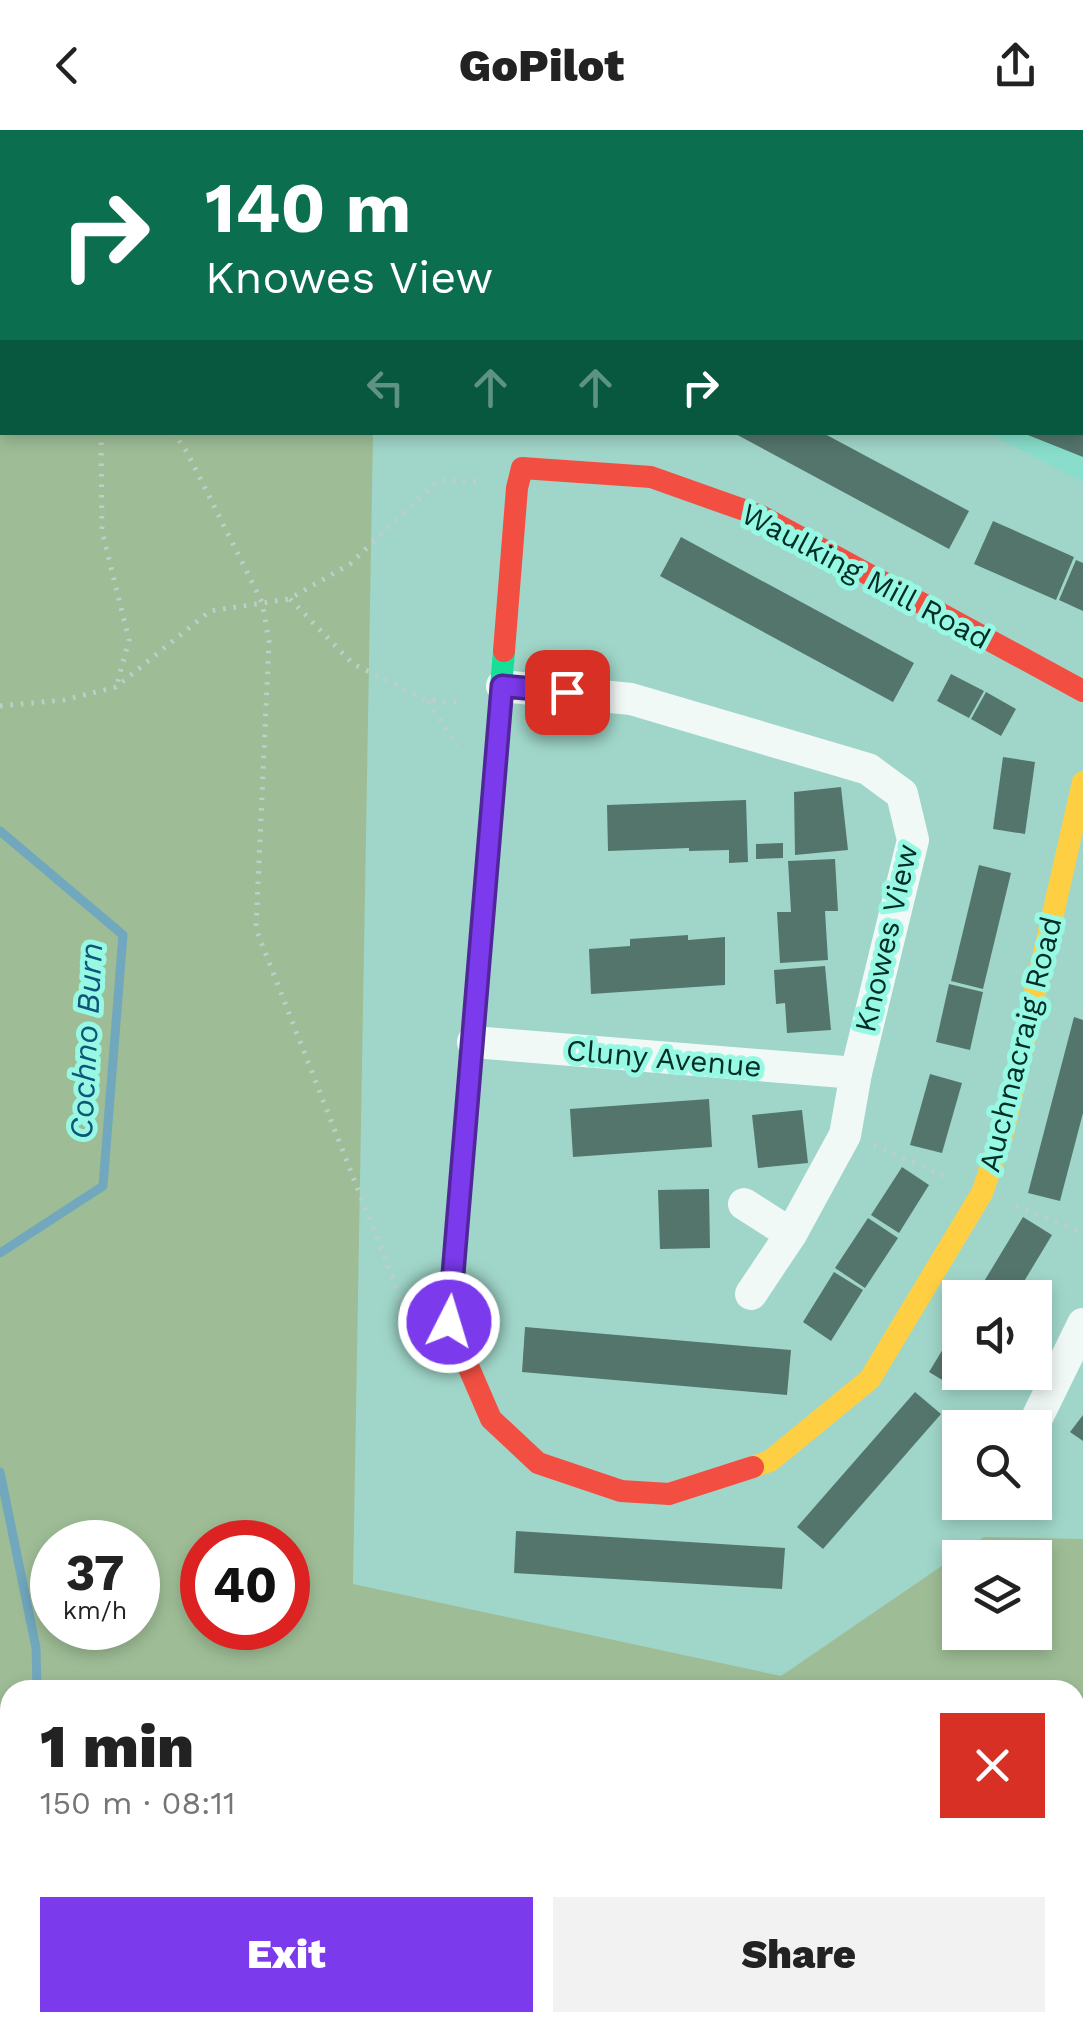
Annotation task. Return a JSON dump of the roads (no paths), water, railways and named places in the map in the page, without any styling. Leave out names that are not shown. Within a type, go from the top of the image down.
[{"type":"street","name":"Waulking Mill Road","points":[[520,478],[651,477],[761,516],[1083,691]]},
{"type":"street","name":"Auchnacraig Road","points":[[520,478],[449,1322],[491,1419],[538,1463],[621,1491],[669,1494],[770,1461],[870,1379],[982,1193],[1004,1128],[1083,782]]},
{"type":"street","name":"Knowes View","points":[[502,696],[632,700],[868,770],[902,794],[913,840],[844,1135],[791,1234],[751,1294]]},
{"type":"street","name":"Cluny Avenue","points":[[473,1042],[856,1073]]},
{"type":"street","points":[[744,1204],[791,1234]]},
{"type":"street","points":[[1041,1410],[1083,1324]]},
{"type":"waterway","name":"Cochno Burn","points":[[0,831],[123,935],[103,1186],[0,1253]]},
{"type":"waterway","name":"Cochno Burn","points":[[0,1472],[36,1648],[37,1680]]}]
